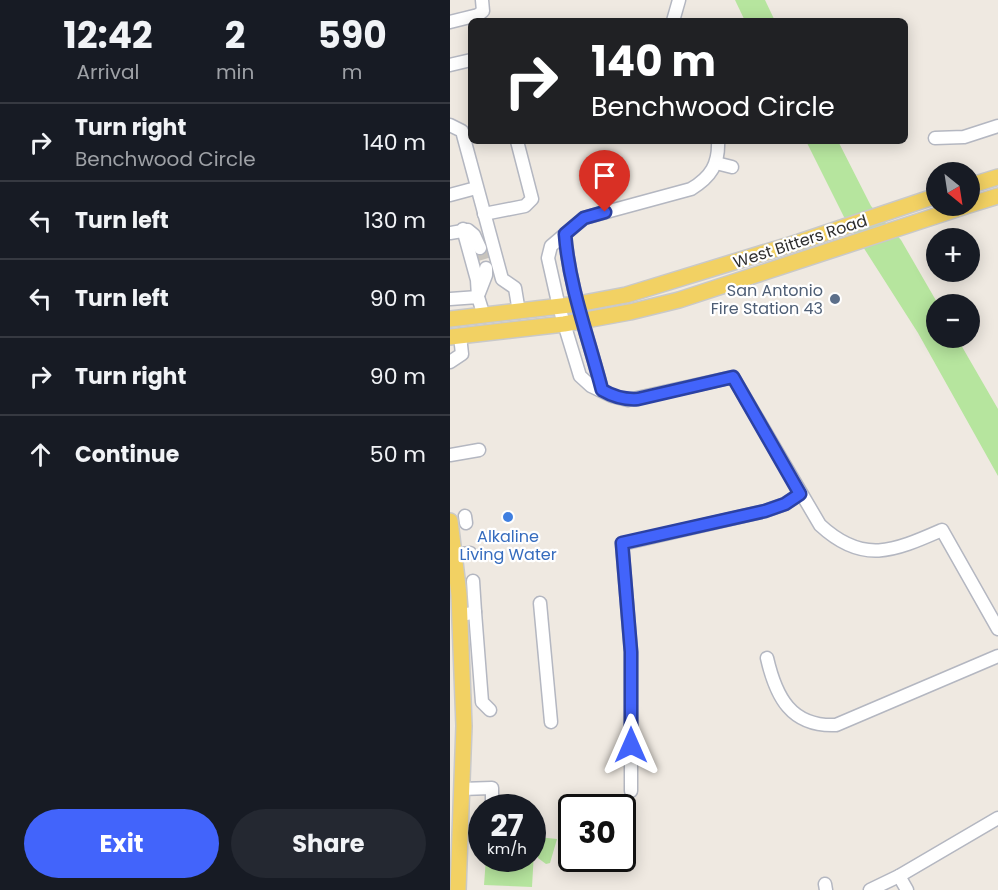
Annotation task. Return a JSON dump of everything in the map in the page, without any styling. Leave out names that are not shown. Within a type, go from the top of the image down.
[{"type":"main road","points":[[980,183],[998,177]]},
{"type":"main road","name":"West Bitters Road","points":[[980,201],[998,196]]},
{"type":"main road","name":"West Bitters Road","points":[[450,319],[559,307],[626,295],[799,242],[926,199]]},
{"type":"main road","name":"West Bitters Road","points":[[455,336],[583,321],[680,300],[935,216]]},
{"type":"main road","points":[[458,522],[462,554],[459,595],[454,616],[464,726],[458,890]]},
{"type":"street","points":[[450,22],[478,15],[483,11],[482,0]]},
{"type":"street","points":[[675,18],[679,0]]},
{"type":"street","points":[[450,66],[468,61]]},
{"type":"street","points":[[450,125],[462,131],[502,279],[514,288],[519,312]]},
{"type":"street","points":[[935,138],[964,138],[998,126]]},
{"type":"street","points":[[484,214],[525,206],[532,199],[518,144]]},
{"type":"street","points":[[718,144],[719,155],[716,163],[703,182],[691,189],[584,218],[551,246],[549,264],[559,307],[580,376],[591,386],[612,396],[628,400],[733,377],[811,513],[826,530],[845,544],[876,551],[892,550],[942,530],[998,629]]},
{"type":"street","points":[[716,163],[732,167]]},
{"type":"street","points":[[450,195],[476,188]]},
{"type":"street","points":[[841,228],[850,244]]},
{"type":"street","points":[[450,232],[463,229],[474,236],[480,248]]},
{"type":"street","points":[[463,229],[484,316]]},
{"type":"street","points":[[565,234],[568,262],[602,390]]},
{"type":"street","points":[[799,242],[805,259]]},
{"type":"street","points":[[549,264],[568,262]]},
{"type":"street","points":[[478,297],[486,275],[486,268]]},
{"type":"street","points":[[450,299],[478,297]]},
{"type":"street","points":[[450,362],[462,354],[455,336]]},
{"type":"street","points":[[578,369],[596,366]]},
{"type":"street","points":[[453,454],[479,450]]},
{"type":"street","points":[[632,791],[631,652],[622,543],[765,511],[785,504],[800,494]]},
{"type":"street","points":[[473,581],[482,702],[490,710]]},
{"type":"street","points":[[540,603],[551,722]]},
{"type":"street","points":[[454,616],[475,612]]},
{"type":"street","points":[[768,658],[771,677],[788,708],[800,719],[820,726],[836,725],[998,656]]},
{"type":"street","points":[[461,789],[492,788],[492,794]]},
{"type":"street","points":[[870,890],[899,876],[998,818]]},
{"type":"street","points":[[899,876],[907,890]]},
{"type":"green space","points":[[735,0],[765,0],[774,18],[744,18]]},
{"type":"green space","points":[[808,144],[840,144],[871,206],[901,240],[932,294],[926,294],[926,347],[844,217]]},
{"type":"green space","points":[[926,348],[963,348],[998,409],[998,476]]},
{"type":"green space","points":[[546,838],[557,839],[550,863],[546,864]]},
{"type":"green space","points":[[485,872],[533,872],[532,887],[484,885]]},
{"type":"tunnel","points":[[480,248],[486,268]]},
{"type":"place","name":"San Antonio Fire Station 43","points":[[835,299]]},
{"type":"place","name":"Alkaline Living Water","points":[[508,517]]},
{"type":"route","points":[[605,212],[584,218],[565,234],[567,256],[578,304],[602,390],[612,396],[628,400],[733,377],[800,494],[776,508],[622,543],[631,652],[631,745]]}]
